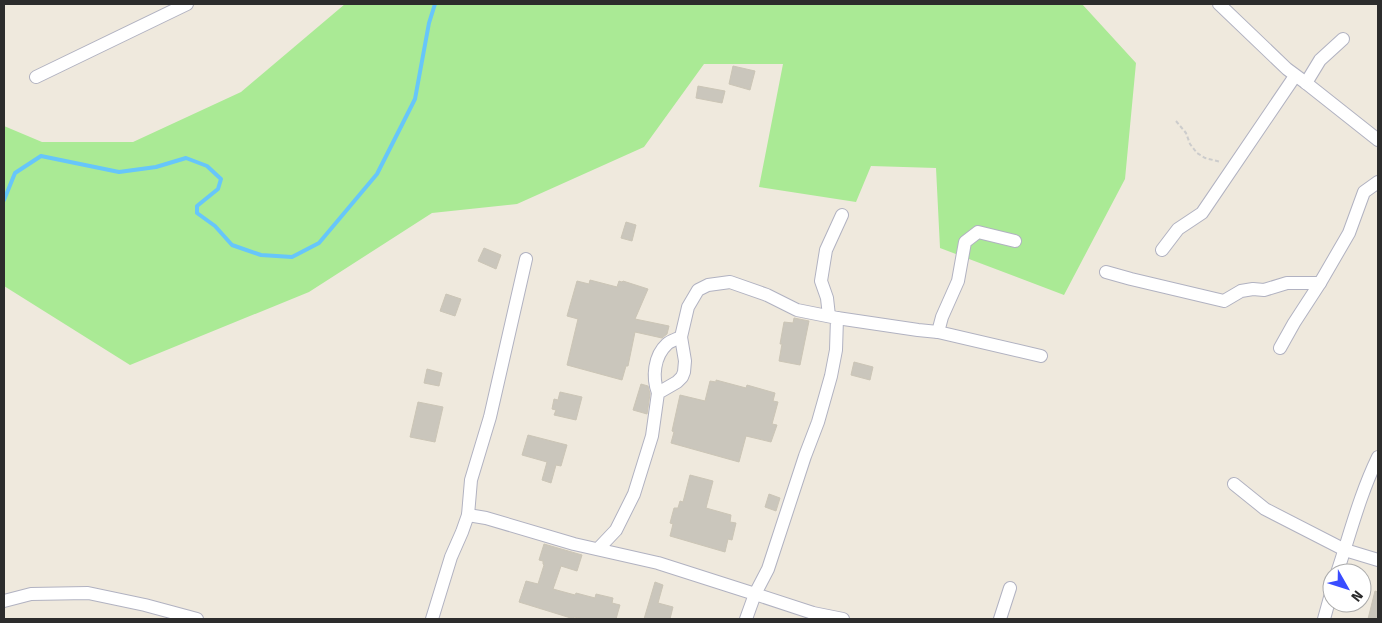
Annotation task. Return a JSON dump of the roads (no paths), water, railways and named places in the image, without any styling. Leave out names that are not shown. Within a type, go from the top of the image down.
[{"type":"street","points":[[36,77],[187,4]]},
{"type":"street","points":[[1219,4],[1301,79],[1378,140]]},
{"type":"street","points":[[1162,250],[1178,229],[1202,213],[1301,79],[1343,38]]},
{"type":"street","points":[[1280,348],[1349,233],[1364,192],[1378,182]]},
{"type":"street","points":[[746,619],[755,594],[768,569],[818,422],[831,376],[836,350],[833,317],[821,281],[826,250],[842,215]]},
{"type":"street","points":[[938,332],[942,317],[958,280],[965,242],[978,232],[1015,241]]},
{"type":"street","points":[[432,619],[451,557],[468,515],[471,480],[490,417],[526,260]]},
{"type":"street","points":[[1106,272],[1224,300],[1241,291],[1264,290],[1287,283],[1320,283]]},
{"type":"street","points":[[658,392],[677,382],[684,372],[685,361],[681,338],[688,307],[698,290],[708,285],[730,282],[767,295],[796,310],[938,332],[1041,356]]},
{"type":"street","points":[[598,549],[616,530],[634,494],[652,436],[658,392],[654,383],[655,367],[659,354],[667,343],[681,338]]},
{"type":"street","points":[[1340,563],[1353,519],[1378,457]]},
{"type":"street","points":[[1234,484],[1265,509],[1344,550],[1378,560]]},
{"type":"street","points":[[468,515],[486,518],[574,544],[658,563],[813,613],[843,619]]},
{"type":"street","points":[[616,530],[616,554]]},
{"type":"street","points":[[1000,619],[1010,588]]},
{"type":"street","points":[[4,601],[30,594],[88,593],[145,605],[197,619]]},
{"type":"waterway","points":[[4,200],[15,173],[41,156],[119,172],[156,167],[186,158],[207,166],[221,179],[218,189],[197,206],[197,213],[215,226],[232,245],[261,255],[292,257],[319,243],[377,174],[415,99],[429,23],[435,4]]}]
